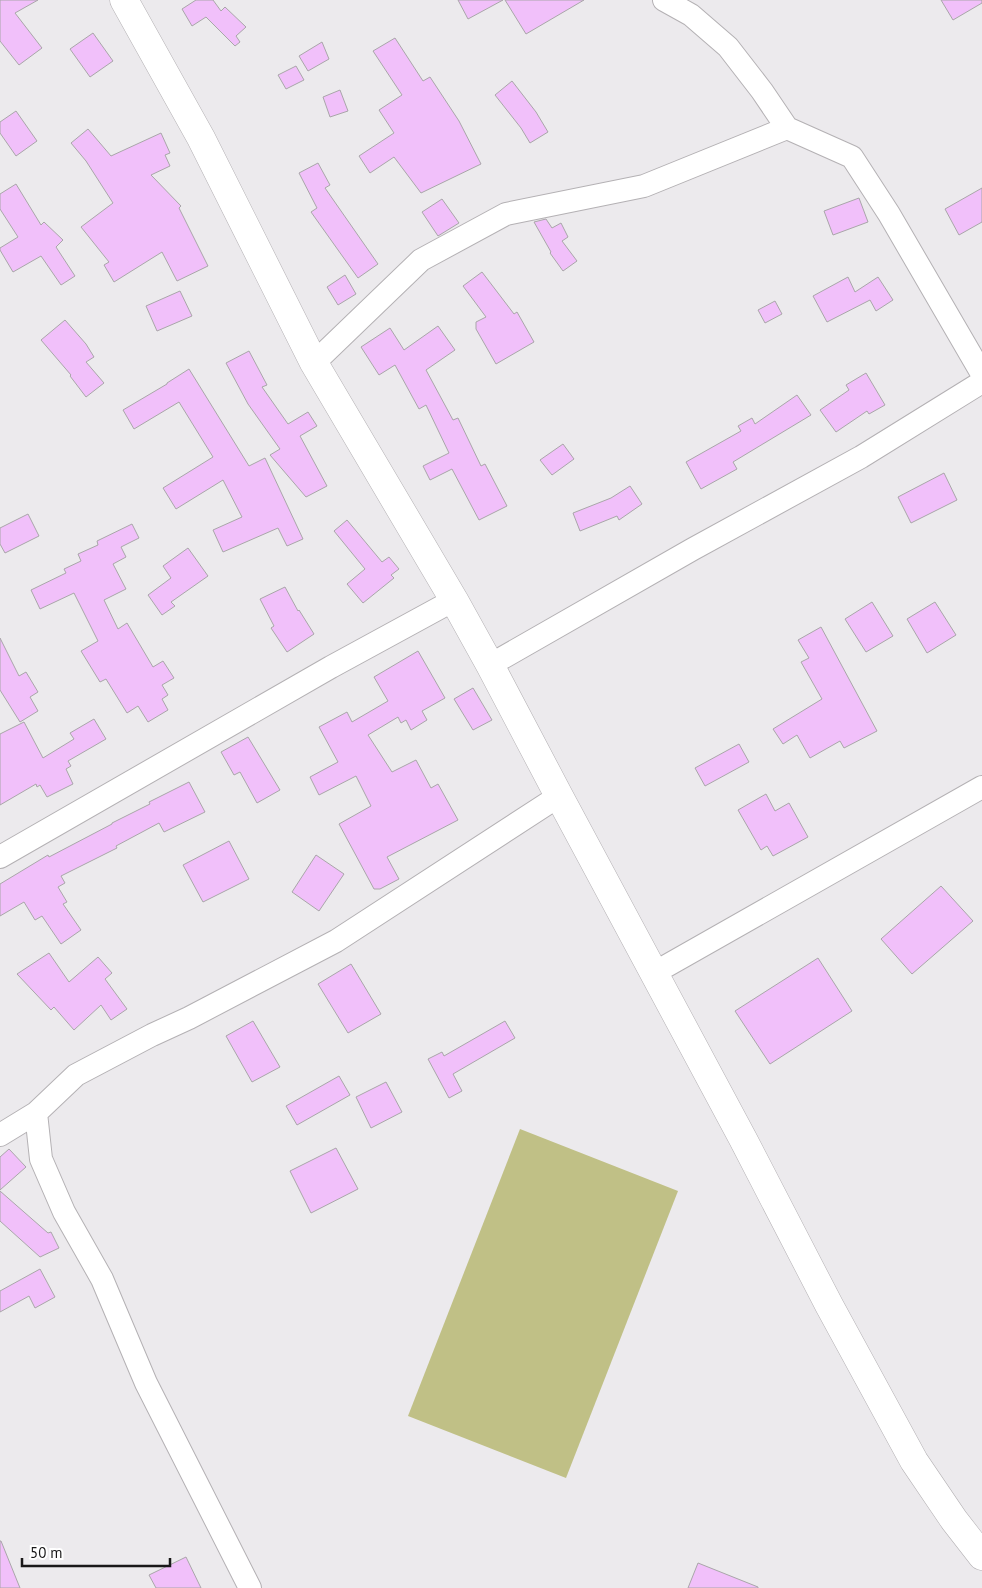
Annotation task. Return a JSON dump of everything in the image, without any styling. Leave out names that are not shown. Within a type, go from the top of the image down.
[{"type":"main road","points":[[124,0],[202,138],[314,363],[454,600],[490,665],[558,796],[743,1139],[829,1305],[914,1461],[954,1520],[982,1556]]},
{"type":"street","points":[[664,0],[691,15],[728,47],[762,91],[787,128],[852,157],[888,214],[982,374]]},
{"type":"street","points":[[314,363],[421,260],[506,214],[644,186],[787,128]]},
{"type":"street","points":[[490,665],[861,457],[982,382]]},
{"type":"street","points":[[0,857],[331,667],[454,600]]},
{"type":"street","points":[[654,972],[982,788]]},
{"type":"street","points":[[0,1135],[36,1113],[76,1075],[336,941],[558,796]]},
{"type":"street","points":[[36,1113],[40,1159],[64,1212],[102,1279],[146,1383],[250,1588]]},
{"type":"green space","points":[[520,1129],[678,1191],[566,1478],[408,1416]]},
{"type":"building","points":[[0,0],[38,0],[15,13],[42,48],[19,65],[0,41]]},
{"type":"building","points":[[196,0],[213,0],[221,11],[225,7],[246,27],[236,36],[240,42],[235,46],[206,17],[192,26],[182,9]]},
{"type":"building","points":[[458,0],[503,0],[468,19]]},
{"type":"building","points":[[505,0],[584,0],[526,34]]},
{"type":"building","points":[[941,0],[982,0],[982,3],[953,20]]},
{"type":"building","points":[[93,33],[113,61],[90,77],[70,49]]},
{"type":"building","points":[[395,38],[423,81],[430,77],[459,121],[481,164],[421,193],[394,157],[370,173],[359,156],[394,133],[379,110],[402,95],[373,51]]},
{"type":"building","points":[[322,42],[329,59],[308,71],[299,56]]},
{"type":"building","points":[[296,66],[304,80],[286,89],[278,75]]},
{"type":"building","points":[[512,81],[536,112],[548,132],[530,143],[521,128],[495,95]]},
{"type":"building","points":[[340,90],[348,111],[330,117],[323,97]]},
{"type":"building","points":[[16,111],[37,141],[16,156],[0,133],[0,122]]},
{"type":"building","points":[[88,129],[111,156],[161,133],[170,153],[165,155],[170,166],[151,175],[181,206],[179,208],[208,266],[177,281],[162,252],[114,282],[104,265],[109,262],[81,227],[113,203],[86,161],[71,143]]},
{"type":"building","points":[[318,163],[330,185],[325,188],[378,264],[358,278],[311,212],[317,208],[299,173]]},
{"type":"building","points":[[16,184],[41,225],[44,222],[63,240],[56,247],[75,276],[61,285],[41,256],[13,272],[0,250],[0,248],[18,237],[0,209],[0,194]]},
{"type":"building","points":[[982,188],[982,222],[959,235],[945,209]]},
{"type":"building","points":[[859,198],[868,222],[833,235],[824,211]]},
{"type":"building","points":[[442,199],[459,223],[438,236],[422,212]]},
{"type":"building","points":[[546,219],[552,228],[561,223],[568,237],[562,241],[577,261],[563,271],[550,253],[534,222]]},
{"type":"building","points":[[482,272],[514,314],[517,312],[534,342],[496,364],[476,329],[476,322],[486,317],[463,286]]},
{"type":"building","points":[[345,275],[356,294],[338,305],[327,287]]},
{"type":"building","points":[[848,277],[855,292],[878,277],[893,300],[876,311],[870,300],[827,322],[813,296]]},
{"type":"building","points":[[180,291],[192,316],[157,331],[146,306]]},
{"type":"building","points":[[775,301],[782,314],[765,323],[758,310]]},
{"type":"building","points":[[65,320],[86,344],[94,357],[86,362],[104,383],[86,397],[71,375],[41,340]]},
{"type":"building","points":[[438,326],[455,350],[426,370],[453,420],[458,418],[481,466],[485,464],[507,506],[479,520],[452,469],[430,480],[423,466],[449,453],[426,405],[419,409],[395,365],[379,375],[361,347],[390,328],[404,350]]},
{"type":"building","points":[[249,351],[267,385],[262,387],[288,424],[308,412],[317,426],[300,436],[327,486],[306,497],[270,455],[280,449],[248,404],[226,363]]},
{"type":"building","points":[[189,369],[249,466],[265,458],[303,539],[287,546],[278,528],[223,552],[213,530],[242,517],[223,480],[176,509],[163,488],[213,457],[179,402],[134,429],[123,410]]},
{"type":"building","points":[[866,373],[885,405],[869,414],[867,411],[836,432],[820,410],[849,390],[846,385]]},
{"type":"building","points":[[797,395],[811,415],[733,462],[737,469],[701,489],[686,462],[741,431],[738,426],[752,418],[755,424]]},
{"type":"building","points":[[563,444],[574,459],[552,475],[540,460]]},
{"type":"building","points":[[944,473],[957,500],[911,523],[898,497]]},
{"type":"building","points":[[630,486],[642,504],[619,520],[617,516],[580,531],[573,513],[611,498]]},
{"type":"building","points":[[28,514],[39,536],[5,553],[0,544],[0,528]]},
{"type":"building","points":[[347,520],[382,562],[389,557],[399,569],[391,575],[394,578],[363,603],[347,584],[365,569],[334,531]]},
{"type":"building","points":[[132,524],[139,538],[121,547],[126,557],[113,564],[126,589],[104,600],[118,629],[127,623],[153,667],[163,661],[174,678],[162,685],[168,695],[162,699],[168,710],[148,722],[138,706],[127,713],[106,679],[100,682],[81,651],[98,641],[74,593],[40,609],[31,590],[66,573],[64,569],[81,561],[78,554],[98,545],[97,541]]},
{"type":"building","points":[[188,548],[208,576],[171,602],[175,606],[162,615],[148,595],[171,578],[163,566]]},
{"type":"building","points":[[285,587],[298,611],[314,634],[287,652],[271,628],[274,626],[260,599]]},
{"type":"building","points":[[872,602],[893,636],[866,652],[845,619]]},
{"type":"building","points":[[935,602],[956,635],[927,653],[907,619]]},
{"type":"building","points":[[821,627],[877,731],[844,748],[840,741],[810,758],[797,735],[783,744],[773,729],[822,699],[801,662],[809,658],[798,640]]},
{"type":"building","points":[[0,638],[19,676],[26,672],[38,692],[30,697],[38,711],[20,722],[0,690]]},
{"type":"building","points":[[418,651],[445,698],[422,711],[427,720],[411,730],[406,720],[401,723],[398,717],[368,735],[392,772],[416,760],[431,788],[438,784],[458,820],[387,857],[399,879],[380,889],[374,889],[339,824],[371,806],[356,776],[319,795],[310,777],[338,762],[319,727],[347,712],[352,722],[388,701],[374,677]]},
{"type":"building","points":[[473,688],[492,720],[473,730],[454,699]]},
{"type":"building","points":[[94,719],[106,739],[68,761],[71,766],[66,769],[73,784],[47,797],[40,785],[37,787],[36,784],[0,805],[0,734],[24,722],[43,758],[74,739],[70,733]]},
{"type":"building","points":[[248,737],[280,790],[257,803],[240,772],[234,775],[221,752]]},
{"type":"building","points":[[739,744],[749,762],[705,786],[695,768]]},
{"type":"building","points":[[189,782],[205,812],[164,832],[159,823],[116,846],[117,848],[61,876],[65,883],[58,887],[67,902],[63,904],[81,930],[61,944],[42,916],[35,920],[24,902],[0,916],[0,884],[48,855],[49,857]]},
{"type":"building","points":[[766,794],[775,811],[789,803],[808,837],[773,856],[767,846],[761,850],[738,810]]},
{"type":"building","points":[[229,841],[249,879],[203,902],[183,865]]},
{"type":"building","points":[[316,855],[344,874],[319,911],[292,892]]},
{"type":"building","points":[[941,886],[973,921],[912,974],[881,939]]},
{"type":"building","points":[[49,953],[69,982],[98,957],[112,973],[105,979],[127,1009],[111,1020],[101,1005],[74,1030],[54,1007],[51,1010],[17,974]]},
{"type":"building","points":[[818,958],[852,1011],[770,1064],[735,1011]]},
{"type":"building","points":[[351,964],[381,1014],[348,1033],[318,984]]},
{"type":"building","points":[[253,1021],[280,1067],[252,1082],[226,1036]]},
{"type":"building","points":[[505,1021],[515,1038],[453,1074],[462,1091],[449,1098],[428,1059],[442,1052],[444,1056]]},
{"type":"building","points":[[339,1076],[350,1095],[297,1125],[286,1106]]},
{"type":"building","points":[[386,1082],[402,1112],[371,1128],[356,1097]]},
{"type":"building","points":[[336,1148],[358,1189],[311,1213],[290,1171]]},
{"type":"building","points":[[9,1149],[26,1167],[0,1190],[0,1157]]},
{"type":"building","points":[[0,1191],[48,1233],[51,1232],[59,1248],[40,1257],[0,1221]]},
{"type":"building","points":[[40,1269],[55,1297],[35,1308],[29,1296],[0,1312],[0,1291]]},
{"type":"building","points":[[1,1541],[20,1588],[0,1588]]},
{"type":"building","points":[[186,1557],[201,1588],[156,1588],[149,1575]]},
{"type":"building","points":[[698,1563],[758,1587],[758,1588],[688,1588]]}]
